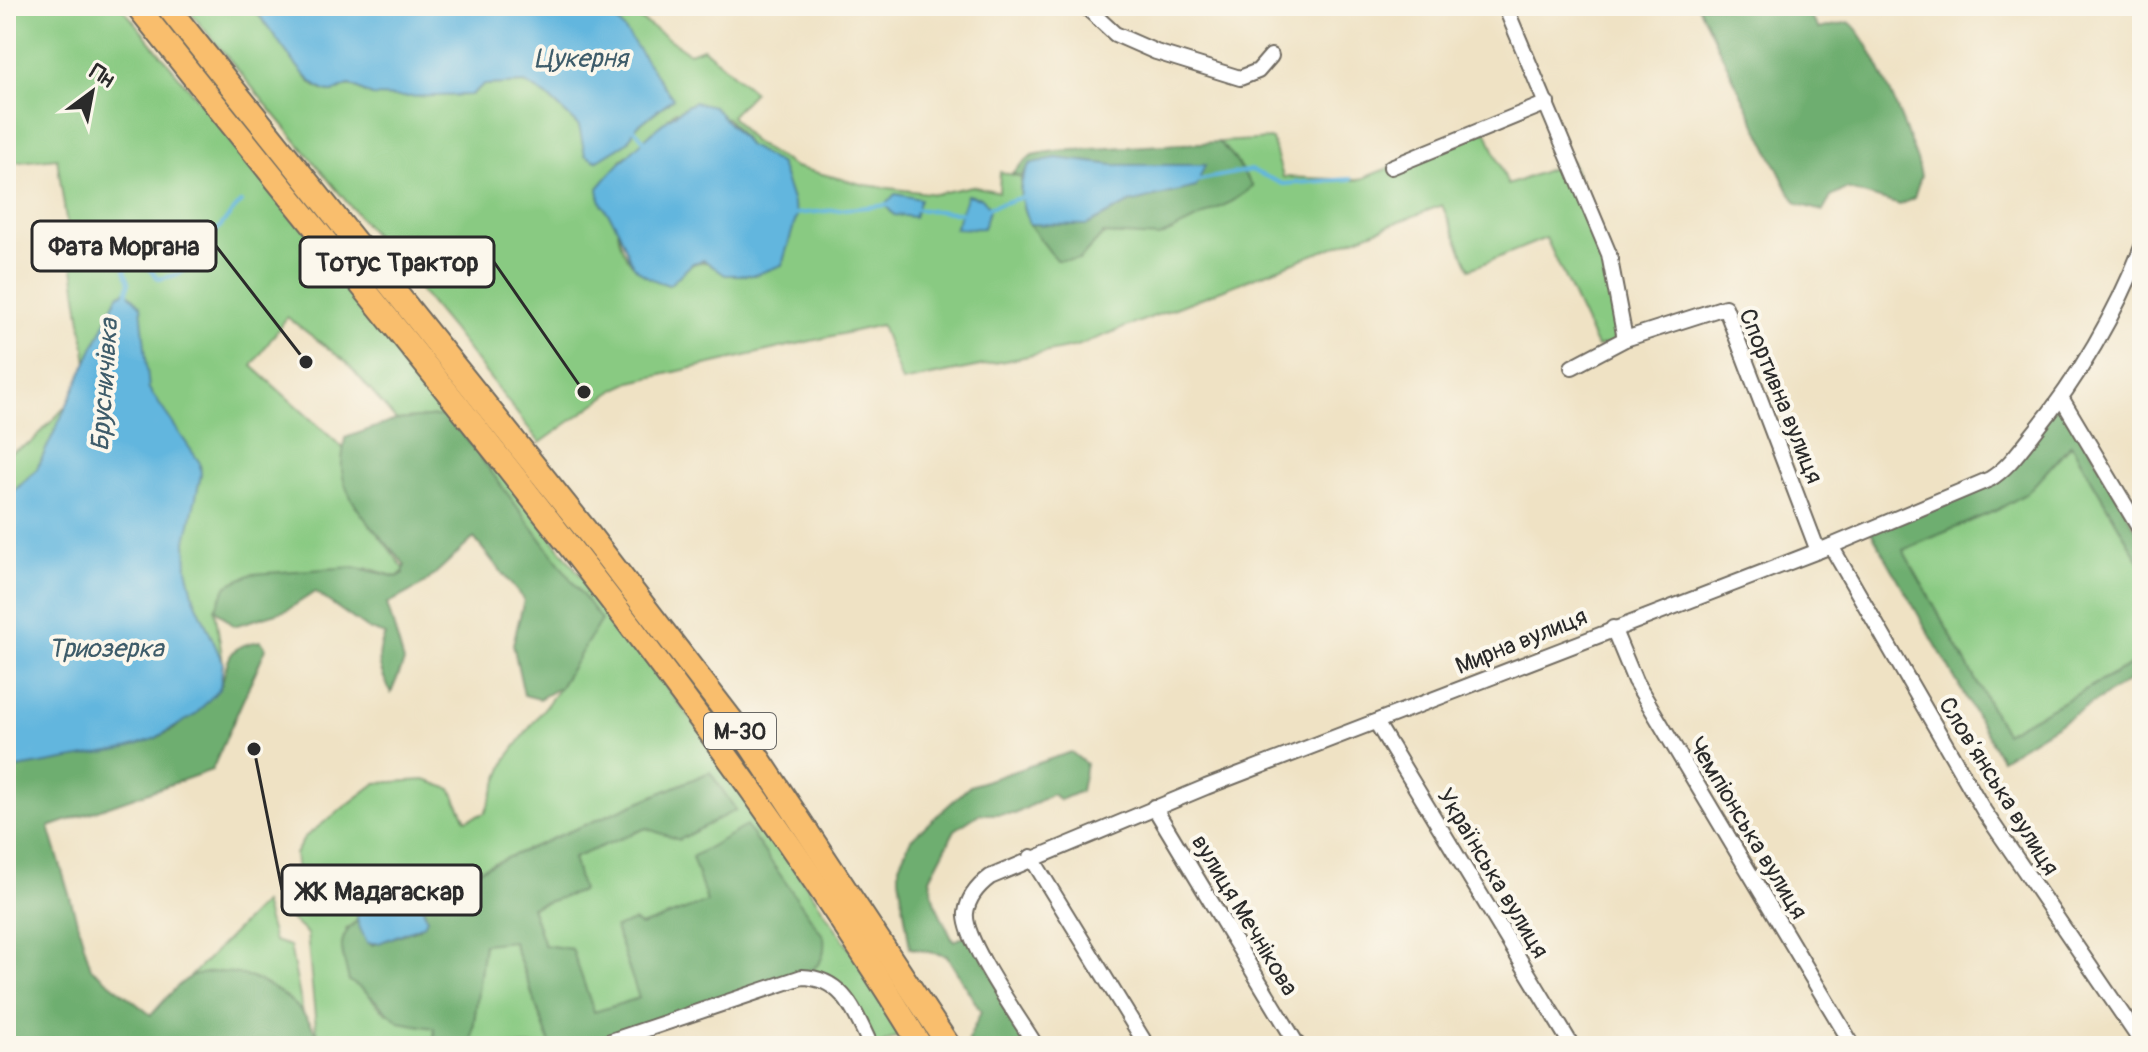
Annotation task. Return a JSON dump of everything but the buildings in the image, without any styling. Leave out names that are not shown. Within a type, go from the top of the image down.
[{"type":"highway","name":"М-30","points":[[137,6],[573,548],[723,750],[883,983],[921,1046]]},
{"type":"highway","name":"М-30","points":[[167,6],[581,522],[744,736],[949,1046]]},
{"type":"street","points":[[1085,6],[1115,34],[1156,52],[1240,78],[1258,71],[1271,56]]},
{"type":"street","points":[[1505,6],[1609,254],[1625,339]]},
{"type":"street","points":[[1391,167],[1547,103]]},
{"type":"street","name":"Мирна вулиця","points":[[1036,1046],[969,935],[966,922],[968,904],[982,883],[1031,857],[1154,807],[1824,548],[2000,473],[2062,399],[2105,331],[2142,247]]},
{"type":"street","name":"Спортивна вулиця","points":[[1572,367],[1625,339],[1725,307],[1824,548]]},
{"type":"street","points":[[2062,399],[2142,533]]},
{"type":"street","name":"Словʼянська вулиця","points":[[1824,548],[1984,811],[2142,1043]]},
{"type":"street","name":"Чемпіонська вулиця","points":[[1613,628],[1635,681],[1853,1046]]},
{"type":"street","name":"Українська вулиця","points":[[1376,722],[1572,1046]]},
{"type":"street","name":"вулиця Мечнікова","points":[[1154,807],[1298,1046]]},
{"type":"street","points":[[1031,857],[1147,1046]]},
{"type":"street","points":[[596,1046],[802,977],[818,977],[842,992],[871,1046]]},
{"type":"green space","points":[[6,6],[121,6],[387,329],[449,415],[396,420],[346,362],[287,317],[252,366],[344,449],[342,470],[354,502],[405,570],[397,577],[368,568],[215,609],[223,663],[218,684],[102,342],[87,363],[57,158],[10,163],[6,130]]},
{"type":"green space","points":[[185,6],[251,6],[307,78],[325,91],[350,85],[372,96],[471,95],[483,85],[525,83],[547,96],[579,126],[629,141],[635,128],[672,99],[647,67],[619,21],[634,15],[689,53],[703,48],[754,92],[731,116],[752,141],[795,167],[865,185],[935,194],[972,186],[999,192],[1000,172],[1021,177],[1020,193],[1028,218],[1044,235],[1079,260],[1103,234],[1160,236],[1233,201],[1252,186],[1231,154],[1218,142],[1272,139],[1283,177],[1358,180],[1486,130],[1508,185],[1571,161],[1609,254],[1625,339],[1597,347],[1546,238],[1470,269],[1442,205],[1077,346],[902,382],[881,325],[631,382],[616,389],[540,443],[450,327]],"holes":[[[675,111],[727,118],[749,146],[779,164],[797,215],[714,265],[700,262],[689,266],[669,285],[648,277],[633,265],[624,252],[619,236],[617,200],[621,160],[646,142]]]},
{"type":"green space","points":[[1698,6],[1803,6],[1819,29],[1849,22],[1858,31],[1878,65],[1917,160],[1921,176],[1914,198],[1900,205],[1846,189],[1831,197],[1823,211],[1798,204],[1788,190]]},
{"type":"green space","points":[[1218,142],[1231,154],[1253,187],[1233,201],[1160,237],[1103,234],[1079,260],[1056,260],[1029,224],[1087,225],[1129,203],[1196,187],[1113,165],[1072,160],[1030,164],[1021,177],[1012,173],[1032,155],[1055,151]]},
{"type":"green space","points":[[2062,399],[2142,540],[2142,566],[2071,444],[2027,493],[1997,510],[1903,550],[2005,733],[2142,659],[2142,673],[2001,759],[1870,530],[1990,479]]},
{"type":"green space","points":[[68,404],[37,469],[6,499],[6,454],[31,443]]},
{"type":"green space","points":[[449,415],[500,471],[717,753],[906,1032],[877,1046],[818,977],[708,902],[641,926],[640,998],[594,1013],[572,950],[544,945],[531,907],[582,891],[573,858],[646,828],[735,810],[710,772],[478,870],[455,872],[422,902],[417,884],[408,882],[365,905],[358,920],[346,929],[364,984],[381,1008],[411,1023],[434,1028],[435,1046],[322,1046],[316,1027],[307,934],[280,909],[299,890],[295,854],[305,837],[376,783],[425,780],[451,789],[466,820],[485,813],[507,758],[560,687],[600,620]]},
{"type":"green space","points":[[449,415],[601,620],[560,687],[539,699],[524,695],[513,644],[524,600],[474,538],[424,584],[387,604],[404,662],[391,693],[380,664],[385,635],[368,629],[315,592],[287,610],[234,626],[215,609],[227,585],[252,574],[354,567],[397,577],[403,574],[405,565],[350,496],[342,470],[345,438],[396,420]]},
{"type":"green space","points":[[2071,444],[2142,566],[2142,659],[2005,733],[1902,549],[1997,510],[2026,493]]},
{"type":"green space","points":[[261,641],[266,648],[212,770],[49,827],[91,968],[151,1015],[191,977],[211,972],[251,978],[287,998],[314,1029],[322,1046],[6,1046],[6,770],[154,739],[174,729],[220,688],[234,651]]},
{"type":"green space","points":[[1071,752],[1086,764],[1081,791],[1060,800],[1052,794],[1015,814],[979,814],[955,830],[930,878],[934,901],[953,941],[969,935],[1036,1046],[972,1046],[968,1040],[981,1012],[947,956],[910,948],[899,865],[911,839],[970,786]]},
{"type":"green space","points":[[710,772],[736,810],[679,840],[646,828],[573,858],[582,891],[531,907],[544,945],[572,949],[594,1012],[639,998],[615,928],[634,921],[641,926],[707,902],[692,857],[746,826],[824,937],[820,961],[802,977],[596,1046],[551,1046],[513,941],[484,944],[471,1046],[435,1046],[434,1028],[399,1022],[364,990],[349,981],[343,941],[350,927],[358,920],[367,942],[372,945],[418,929],[427,919],[422,902],[448,876],[478,870]]},
{"type":"green space","points":[[263,903],[274,941],[290,946],[303,1013],[279,992],[251,980],[220,975],[189,978]]},
{"type":"green space","points":[[512,940],[551,1046],[471,1046],[484,944]]},
{"type":"water","name":"Цукерня","points":[[251,6],[603,6],[623,28],[673,98],[635,128],[629,141],[596,161],[585,155],[579,126],[547,96],[525,83],[483,85],[471,95],[372,96],[350,85],[332,92],[322,89],[301,70]]},
{"type":"water","points":[[694,102],[713,106],[749,146],[780,164],[797,215],[782,265],[755,275],[725,275],[704,260],[693,263],[669,285],[643,275],[631,262],[614,222],[601,202],[598,188],[643,141],[669,118]]},
{"type":"water","points":[[1056,158],[1113,165],[1205,165],[1196,187],[1129,203],[1087,225],[1029,224],[1021,200],[1022,179],[1030,164]]},
{"type":"water","points":[[895,194],[920,199],[914,217],[894,215],[885,205]]},
{"type":"water","points":[[967,195],[982,198],[990,208],[983,228],[955,229]]},
{"type":"water","name":"Триозерка","points":[[126,291],[141,306],[149,389],[200,463],[201,475],[186,541],[187,569],[194,598],[223,663],[220,688],[195,715],[154,739],[121,750],[6,770],[6,499],[37,469],[118,295]]},
{"type":"water","points":[[413,881],[427,919],[424,925],[379,943],[367,943],[357,919],[359,913],[380,895]]},
{"type":"waterway","points":[[632,126],[647,144]]},
{"type":"waterway","points":[[1194,181],[1251,170],[1283,184],[1351,179]]},
{"type":"waterway","points":[[985,209],[1022,197]]},
{"type":"waterway","name":"Брусничівка","points":[[126,296],[129,282],[125,270],[132,258],[141,260],[159,279],[180,274],[241,202]]},
{"type":"waterway","points":[[795,214],[889,205]]},
{"type":"waterway","points":[[913,209],[964,213]]},
{"type":"place","name":"Фата Моргана","points":[[306,362]]},
{"type":"place","name":"Тотус Трактор","points":[[584,392]]},
{"type":"place","name":"ЖК Мадагаскар","points":[[254,749]]}]
